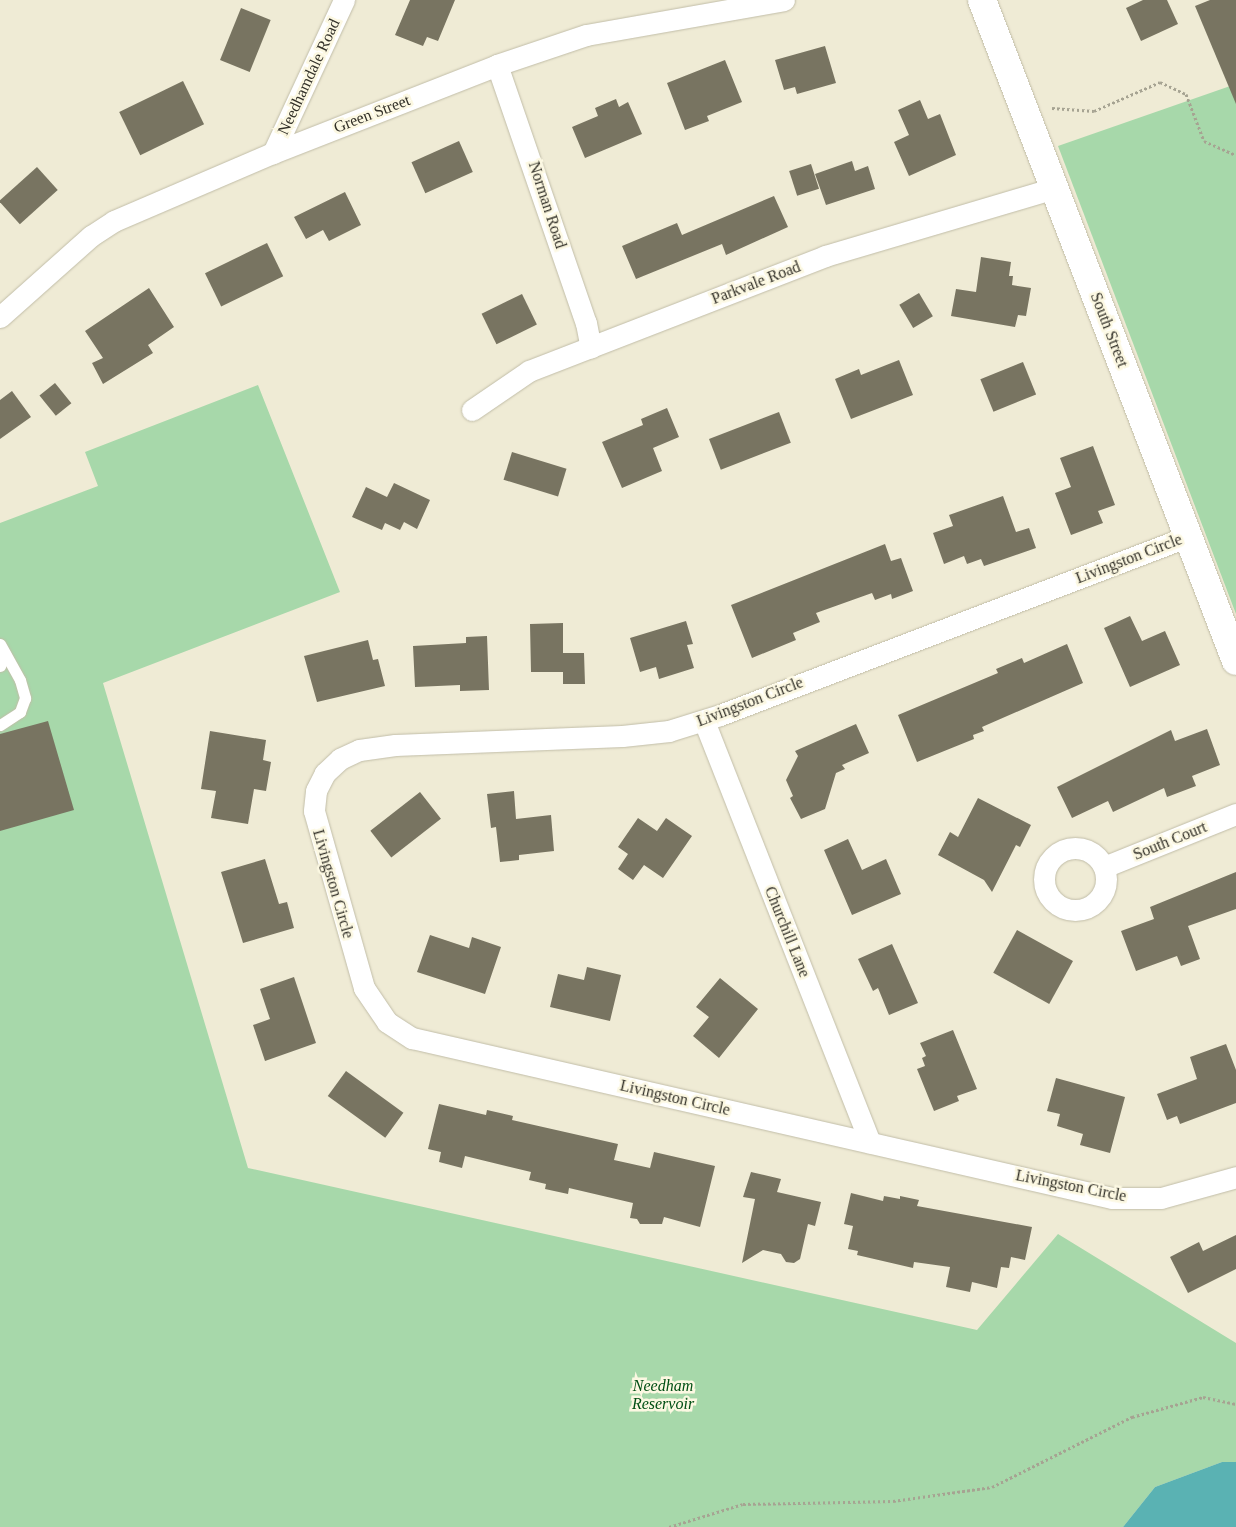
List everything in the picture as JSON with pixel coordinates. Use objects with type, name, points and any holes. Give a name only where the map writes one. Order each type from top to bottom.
[{"type":"street","name":"Needhamdale Road","points":[[273,153],[344,0]]},
{"type":"street","name":"Green Street","points":[[0,317],[91,236],[114,222],[273,153],[497,65],[586,35],[627,26],[784,0]]},
{"type":"street","name":"South Street","points":[[982,0],[1236,661]]},
{"type":"street","name":"Norman Road","points":[[497,65],[586,322],[591,348]]},
{"type":"street","name":"Parkvale Road","points":[[472,410],[529,371],[825,256],[1054,188]]},
{"type":"street","name":"Livingston Circle","points":[[1189,536],[704,721],[638,735],[378,746],[358,750],[340,759],[320,782],[314,811],[360,979],[374,1007],[387,1022],[423,1041],[1128,1199],[1177,1195],[1236,1177]]},
{"type":"street","name":"Churchill Lane","points":[[704,721],[870,1142]]},
{"type":"street","name":"South Court","points":[[1104,867],[1236,814]]},
{"type":"lane","points":[[0,666],[2,649]]},
{"type":"lane","points":[[0,725],[20,712],[24,698],[20,680],[2,649]]},
{"type":"path","points":[[1018,92],[1054,109],[1094,110],[1160,82],[1186,94],[1204,141],[1236,155]]},
{"type":"path","points":[[669,1527],[743,1504],[893,1500],[992,1487],[1132,1417],[1203,1397],[1236,1404]]},
{"type":"green space","points":[[1236,84],[1236,614],[1058,146]]},
{"type":"green space","name":"Needham Reservoir","points":[[258,385],[340,592],[103,683],[248,1168],[977,1330],[1058,1234],[1236,1343],[1236,1462],[1222,1462],[1155,1487],[1123,1527],[0,1527],[0,523],[98,486],[85,452]]},
{"type":"water","points":[[1222,1462],[1236,1462],[1236,1527],[1123,1527],[1155,1487]]},
{"type":"building","points":[[410,0],[455,0],[438,41],[427,37],[423,46],[395,35]]},
{"type":"building","points":[[1143,0],[1167,0],[1178,24],[1141,41],[1126,8]]},
{"type":"building","points":[[1210,0],[1236,0],[1236,104],[1195,6]]},
{"type":"building","points":[[241,8],[271,20],[250,72],[220,60]]},
{"type":"building","points":[[825,46],[836,83],[797,94],[795,87],[784,90],[775,60]]},
{"type":"building","points":[[725,60],[742,102],[707,116],[709,121],[685,130],[667,83]]},
{"type":"building","points":[[183,81],[204,124],[140,155],[119,112]]},
{"type":"building","points":[[616,99],[619,107],[628,102],[642,134],[585,158],[572,127],[598,116],[595,108]]},
{"type":"building","points":[[920,100],[928,119],[940,114],[956,155],[909,176],[894,142],[909,135],[898,110]]},
{"type":"building","points":[[459,141],[473,172],[425,193],[411,162]]},
{"type":"building","points":[[852,161],[855,171],[868,166],[875,189],[826,205],[815,174]]},
{"type":"building","points":[[811,164],[819,189],[797,196],[789,171]]},
{"type":"building","points":[[37,167],[58,190],[20,224],[0,200]]},
{"type":"building","points":[[345,192],[361,225],[329,241],[323,230],[306,239],[294,217]]},
{"type":"building","points":[[774,196],[788,227],[726,255],[722,244],[636,279],[622,246],[677,223],[682,235]]},
{"type":"building","points":[[267,243],[283,276],[221,307],[205,273]]},
{"type":"building","points":[[981,257],[1011,262],[1009,276],[1013,276],[1012,285],[1031,288],[1026,316],[1018,315],[1015,327],[951,316],[956,289],[976,292]]},
{"type":"building","points":[[149,288],[174,327],[148,345],[153,353],[103,384],[92,363],[103,358],[85,331]]},
{"type":"building","points":[[919,293],[933,316],[913,328],[899,305]]},
{"type":"building","points":[[522,294],[537,325],[496,344],[482,314]]},
{"type":"building","points":[[899,360],[913,395],[851,419],[835,379],[859,369],[861,375]]},
{"type":"building","points":[[1023,362],[1036,394],[993,412],[980,379]]},
{"type":"building","points":[[55,383],[71,403],[56,416],[39,396]]},
{"type":"building","points":[[12,391],[31,417],[0,439],[0,400]]},
{"type":"building","points":[[667,408],[679,437],[653,448],[662,471],[622,488],[602,442],[643,425],[641,419]]},
{"type":"building","points":[[779,412],[791,443],[721,470],[709,439]]},
{"type":"building","points":[[1093,446],[1115,505],[1098,511],[1103,523],[1071,535],[1055,493],[1071,487],[1060,458]]},
{"type":"building","points":[[512,452],[567,469],[558,496],[504,480]]},
{"type":"building","points":[[394,483],[430,500],[417,529],[404,522],[400,530],[385,523],[382,530],[352,517],[366,487],[387,497]]},
{"type":"building","points":[[1003,496],[1016,532],[1029,528],[1036,548],[984,566],[981,559],[967,564],[964,556],[944,564],[933,533],[953,526],[949,515]]},
{"type":"building","points":[[885,544],[891,561],[901,558],[913,591],[892,599],[891,594],[875,600],[872,593],[816,613],[820,622],[793,633],[796,640],[752,658],[731,605]]},
{"type":"building","points":[[1130,616],[1142,641],[1165,631],[1180,665],[1130,687],[1104,628]]},
{"type":"building","points":[[686,621],[693,644],[687,645],[694,668],[659,679],[656,667],[640,672],[630,638]]},
{"type":"building","points":[[563,623],[563,653],[584,653],[585,684],[563,684],[563,672],[531,672],[530,624]]},
{"type":"building","points":[[487,636],[489,690],[460,691],[460,685],[415,687],[413,646],[466,643],[466,637]]},
{"type":"building","points":[[368,640],[373,660],[378,659],[385,686],[317,702],[304,656]]},
{"type":"building","points":[[1067,644],[1083,683],[982,727],[984,731],[973,735],[974,739],[917,762],[898,715],[998,673],[996,669],[1022,658],[1024,663]]},
{"type":"building","points":[[48,721],[74,810],[0,831],[0,734]]},
{"type":"building","points":[[856,724],[869,753],[842,765],[845,769],[836,773],[825,809],[801,819],[790,798],[793,796],[786,780],[798,756],[795,751]]},
{"type":"building","points":[[1207,729],[1220,765],[1192,776],[1196,786],[1167,797],[1164,788],[1113,812],[1108,801],[1072,818],[1057,787],[1171,730],[1175,741]]},
{"type":"building","points":[[210,731],[266,740],[263,760],[271,762],[266,791],[254,789],[248,824],[211,818],[216,791],[201,789]]},
{"type":"building","points":[[514,791],[516,819],[551,815],[554,851],[519,855],[519,860],[500,862],[496,827],[491,828],[487,794]]},
{"type":"building","points":[[420,792],[441,819],[391,858],[370,831]]},
{"type":"building","points":[[978,798],[1031,825],[1020,847],[1016,845],[992,892],[984,880],[938,855],[950,832],[958,837]]},
{"type":"building","points":[[638,818],[657,831],[666,818],[692,836],[663,878],[644,865],[633,880],[618,869],[628,854],[618,847]]},
{"type":"building","points":[[848,839],[862,870],[886,859],[901,894],[852,915],[824,850]]},
{"type":"building","points":[[265,859],[279,904],[287,902],[294,928],[243,943],[221,872]]},
{"type":"building","points":[[1236,872],[1236,909],[1188,926],[1200,959],[1181,966],[1177,956],[1136,971],[1121,931],[1154,919],[1150,907]]},
{"type":"building","points":[[1017,930],[1073,961],[1049,1004],[993,973]]},
{"type":"building","points":[[430,935],[469,948],[472,937],[501,947],[485,994],[417,972]]},
{"type":"building","points":[[892,944],[918,1003],[889,1015],[878,988],[873,991],[858,959]]},
{"type":"building","points":[[587,967],[621,975],[610,1021],[550,1007],[558,974],[584,980]]},
{"type":"building","points":[[294,977],[316,1043],[265,1061],[253,1025],[270,1019],[260,989]]},
{"type":"building","points":[[720,978],[758,1009],[719,1058],[693,1036],[709,1017],[696,1007]]},
{"type":"building","points":[[953,1030],[977,1089],[957,1096],[959,1101],[934,1111],[917,1069],[925,1066],[922,1058],[926,1056],[920,1043]]},
{"type":"building","points":[[1226,1044],[1236,1070],[1236,1103],[1180,1124],[1177,1116],[1167,1120],[1157,1094],[1197,1079],[1190,1057]]},
{"type":"building","points":[[346,1071],[403,1113],[385,1138],[328,1096]]},
{"type":"building","points":[[1056,1078],[1125,1097],[1110,1153],[1080,1145],[1083,1134],[1057,1126],[1060,1114],[1047,1111]]},
{"type":"building","points":[[439,1104],[486,1115],[487,1110],[513,1116],[512,1120],[618,1144],[614,1160],[650,1168],[654,1152],[715,1166],[700,1227],[664,1217],[662,1224],[640,1224],[637,1219],[630,1218],[633,1203],[569,1188],[568,1194],[545,1189],[546,1184],[529,1180],[531,1172],[465,1156],[462,1168],[439,1162],[441,1152],[428,1149]]},
{"type":"building","points":[[751,1172],[781,1179],[777,1192],[821,1202],[815,1226],[808,1224],[800,1259],[794,1263],[786,1262],[781,1254],[763,1250],[742,1263],[755,1199],[743,1197]]},
{"type":"building","points":[[851,1193],[883,1201],[884,1196],[900,1199],[900,1196],[919,1200],[917,1206],[1032,1227],[1025,1260],[1011,1257],[1009,1268],[1001,1267],[997,1288],[972,1282],[970,1292],[946,1287],[950,1267],[914,1262],[913,1268],[857,1255],[858,1251],[848,1249],[853,1226],[844,1224]]},
{"type":"building","points":[[1236,1235],[1236,1269],[1188,1293],[1170,1257],[1199,1242],[1203,1251]]}]
